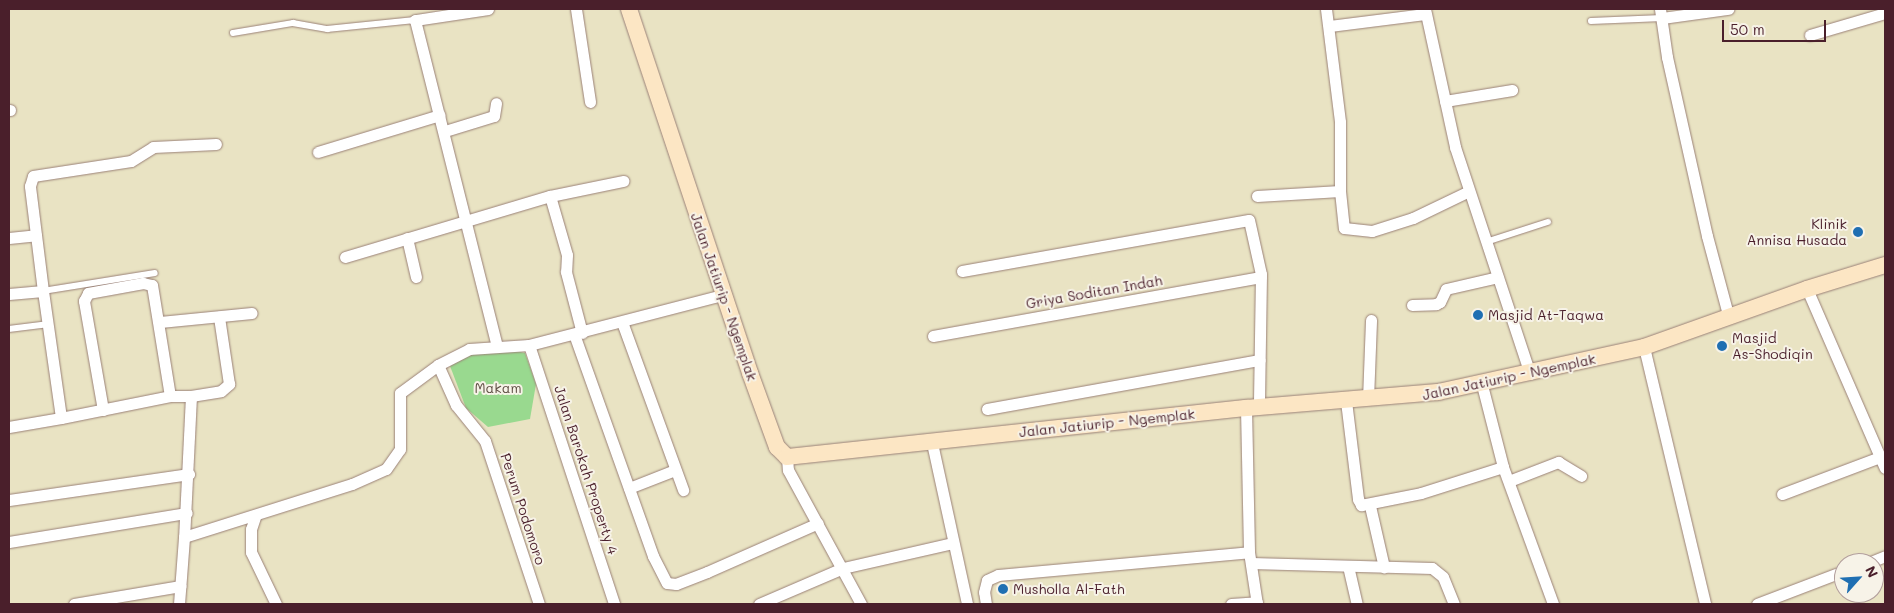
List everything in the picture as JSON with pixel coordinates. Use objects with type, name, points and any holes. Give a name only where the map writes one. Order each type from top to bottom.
[{"type":"street","points":[[488,9],[415,20],[445,131],[497,347]]},
{"type":"street","points":[[576,9],[590,102]]},
{"type":"street","name":"Jalan Jatiurip - Ngemplak","points":[[629,9],[722,295],[777,447],[787,457],[1253,408],[1416,396],[1482,385],[1644,347],[1807,289],[1885,265]]},
{"type":"street","points":[[1326,9],[1340,122],[1340,192],[1344,228],[1372,231],[1413,218],[1469,191]]},
{"type":"street","points":[[1728,9],[1661,14],[1667,57],[1707,236],[1729,318]]},
{"type":"street","points":[[1329,26],[1425,12],[1444,101],[1469,191],[1530,374]]},
{"type":"street","points":[[1810,35],[1885,13]]},
{"type":"street","points":[[1444,101],[1512,90]]},
{"type":"street","points":[[445,131],[494,116],[496,104]]},
{"type":"street","points":[[318,152],[440,115]]},
{"type":"street","points":[[61,418],[47,324],[30,180],[37,173],[131,161],[153,147],[216,144]]},
{"type":"street","points":[[345,257],[550,196],[623,182]]},
{"type":"street","points":[[1257,196],[1340,192]]},
{"type":"street","points":[[550,196],[567,256],[566,272],[578,334],[657,567],[667,583],[676,584],[818,523]]},
{"type":"street","points":[[962,271],[1250,220],[1261,277],[1260,360],[1253,408],[1250,557],[1257,603],[1231,604]]},
{"type":"street","points":[[9,238],[36,235]]},
{"type":"street","points":[[407,238],[416,277]]},
{"type":"street","name":"Griya Soditan Indah","points":[[933,336],[1261,277]]},
{"type":"street","points":[[1412,305],[1436,304],[1440,302],[1446,289],[1498,277]]},
{"type":"street","points":[[102,410],[85,295],[149,284],[155,289],[170,396]]},
{"type":"street","points":[[1782,494],[1883,462],[1807,289]]},
{"type":"street","points":[[9,294],[43,291]]},
{"type":"street","points":[[184,537],[248,519],[352,484],[386,469],[400,449],[400,393],[438,365],[470,349],[529,345],[578,334],[722,295]]},
{"type":"street","points":[[160,322],[252,313]]},
{"type":"street","points":[[9,427],[170,396],[191,396],[221,390],[229,384],[220,317]]},
{"type":"street","points":[[1368,400],[1372,320]]},
{"type":"street","points":[[622,322],[683,490]]},
{"type":"street","name":"Jalan Barokah Property 4","points":[[529,345],[614,604]]},
{"type":"street","points":[[1644,347],[1705,604]]},
{"type":"street","points":[[987,409],[1260,360]]},
{"type":"street","name":"Perum Podomoro","points":[[438,365],[456,405],[485,441],[539,604]]},
{"type":"street","points":[[1482,385],[1503,467],[1553,604]]},
{"type":"street","points":[[179,604],[187,513],[191,396]]},
{"type":"street","points":[[1346,401],[1358,499],[1361,505],[1370,506],[1463,482],[1503,467]]},
{"type":"street","points":[[942,441],[953,543],[967,604]]},
{"type":"street","points":[[787,457],[788,470],[862,604]]},
{"type":"street","points":[[1509,481],[1558,462],[1581,476]]},
{"type":"street","points":[[629,488],[675,470]]},
{"type":"street","points":[[9,500],[189,474]]},
{"type":"street","points":[[1370,506],[1384,567]]},
{"type":"street","points":[[9,542],[187,513]]},
{"type":"street","points":[[248,519],[251,552],[276,604]]},
{"type":"street","points":[[759,604],[842,568],[953,543]]},
{"type":"street","points":[[986,604],[984,592],[987,580],[998,575],[1250,557],[1348,566],[1432,568],[1440,572],[1454,604]]},
{"type":"street","points":[[1348,566],[1357,604]]},
{"type":"street","points":[[1757,604],[1834,576]]},
{"type":"street","points":[[74,604],[180,586]]},
{"type":"lane","points":[[1591,21],[1661,14]]},
{"type":"lane","points":[[233,33],[293,23],[328,29],[415,20]]},
{"type":"lane","points":[[1486,242],[1548,222]]},
{"type":"lane","points":[[43,291],[155,273]]},
{"type":"lane","points":[[9,329],[47,324]]},
{"type":"green space","name":"Makam","points":[[511,350],[525,353],[536,384],[530,419],[488,427],[466,408],[450,366],[475,353]]},
{"type":"place","name":"Klinik Annisa Husada","points":[[1858,232]]},
{"type":"place","name":"Masjid At-Taqwa","points":[[1478,315]]},
{"type":"place","name":"Masjid As-Shodiqin","points":[[1722,346]]},
{"type":"place","name":"Musholla Al-Fath","points":[[1003,589]]}]
